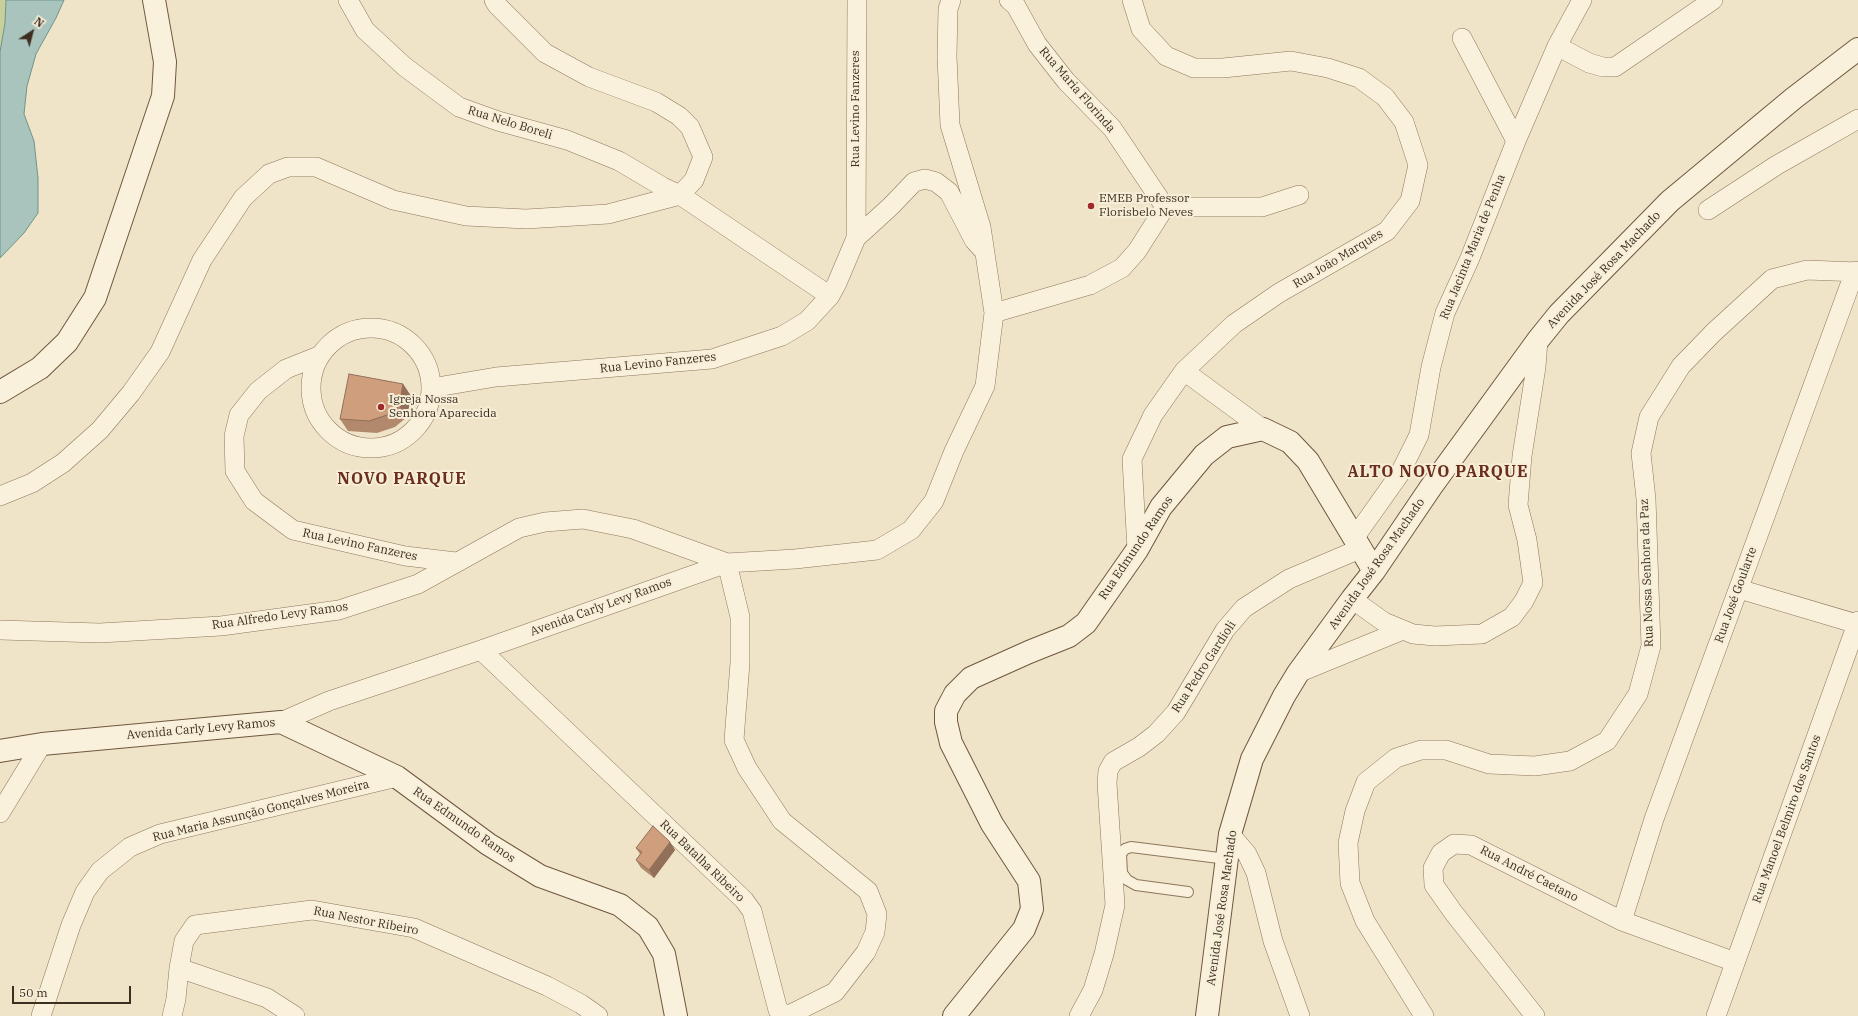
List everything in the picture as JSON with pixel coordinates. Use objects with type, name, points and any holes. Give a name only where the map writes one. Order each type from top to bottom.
[{"type":"street","points":[[0,392],[40,368],[67,342],[95,298],[163,96],[165,62],[154,0]]},
{"type":"street","name":"Rua Nelo Boreli","points":[[348,0],[365,30],[404,67],[459,107],[498,122],[567,140],[618,161],[680,195],[830,296]]},
{"type":"street","points":[[0,496],[39,479],[63,463],[100,430],[130,393],[160,352],[202,260],[243,198],[269,174],[288,167],[316,167],[393,200],[466,216],[481,217],[526,219],[608,214],[680,195],[694,180],[702,157],[690,128],[679,116],[656,102],[589,76],[545,53],[497,5],[494,0]]},
{"type":"street","name":"Rua Levino Fanzeres","points":[[431,388],[496,377],[712,359],[782,336],[807,321],[830,296],[856,238],[857,0]]},
{"type":"street","points":[[951,0],[948,8],[947,56],[950,125],[981,227],[985,251]]},
{"type":"street","name":"Rua Maria Florinda","points":[[1009,0],[1016,6],[1036,44],[1066,80],[1112,128],[1165,207]]},
{"type":"street","name":"Rua João Marques","points":[[1132,0],[1141,29],[1166,56],[1194,68],[1223,68],[1291,61],[1328,68],[1359,78],[1385,97],[1404,122],[1418,165],[1410,201],[1387,231],[1279,293],[1234,324],[1184,370],[1153,414],[1132,459],[1137,550]]},
{"type":"street","name":"Rua Jacinta Maria de Penha","points":[[1358,543],[1399,475],[1419,434],[1431,367],[1445,313],[1470,258],[1516,141],[1557,46],[1582,0]]},
{"type":"street","points":[[1557,46],[1589,63],[1603,67],[1615,67],[1713,0]]},
{"type":"street","points":[[1462,38],[1516,141]]},
{"type":"street","name":"Avenida José Rosa Machado","points":[[1207,1016],[1230,834],[1252,759],[1284,696],[1298,673],[1374,571],[1431,487],[1538,340],[1559,314],[1670,201],[1794,98],[1858,50]]},
{"type":"street","points":[[1708,210],[1777,165],[1858,120]]},
{"type":"street","points":[[856,238],[891,206],[914,182],[925,178],[936,182],[949,192],[974,240],[985,251]]},
{"type":"street","points":[[994,313],[1090,285],[1122,268],[1137,251],[1165,207],[1262,207],[1299,195]]},
{"type":"street","name":"Avenida Carly Levy Ramos","points":[[0,751],[42,744],[281,722],[329,701],[481,650],[727,562],[795,559],[877,550],[910,530],[934,501],[954,451],[985,386],[994,313],[985,251]]},
{"type":"street","name":"Rua Nossa Senhora da Paz","points":[[1424,1016],[1365,921],[1350,883],[1348,843],[1355,810],[1366,782],[1396,758],[1421,750],[1446,750],[1490,764],[1535,766],[1570,761],[1607,741],[1638,694],[1651,646],[1646,499],[1641,453],[1650,417],[1681,366],[1714,332],[1772,279],[1807,270],[1856,271]]},
{"type":"street","name":"Rua José Goularte","points":[[1622,921],[1654,819],[1856,271]]},
{"type":"street","points":[[365,328],[385,330],[403,337],[418,351],[428,368],[431,388],[428,408],[418,425],[404,438],[386,446],[366,448],[347,443],[330,432],[318,417],[311,398],[311,378],[321,355],[330,344],[346,333],[365,328]]},
{"type":"street","points":[[1352,599],[1384,622],[1413,634],[1435,636],[1482,634],[1512,617],[1524,601],[1533,583],[1527,540],[1518,505],[1522,456],[1536,367],[1538,340]]},
{"type":"street","name":"Rua Levino Fanzeres","points":[[321,355],[286,369],[258,391],[239,415],[234,436],[235,471],[254,501],[293,530],[405,556],[456,562]]},
{"type":"street","points":[[1184,370],[1263,429],[1290,442],[1308,461],[1374,571]]},
{"type":"street","name":"Rua Edmundo Ramos","points":[[954,1016],[1024,929],[1032,908],[1029,881],[992,824],[951,743],[946,722],[946,711],[955,694],[971,678],[1068,636],[1086,623],[1137,550],[1161,507],[1204,455],[1226,437],[1263,429]]},
{"type":"street","name":"Rua Alfredo Levy Ramos","points":[[0,630],[100,633],[221,626],[339,610],[418,584],[519,528],[545,522],[583,519],[633,529],[727,562]]},
{"type":"street","name":"Rua Pedro Gardioli","points":[[1079,1016],[1093,990],[1104,954],[1115,905],[1107,783],[1108,771],[1113,762],[1145,743],[1156,734],[1176,712],[1225,630],[1244,608],[1289,579],[1358,543]]},
{"type":"street","name":"Rua Batalha Ribeiro","points":[[481,650],[744,900],[752,911],[778,1010],[784,1014],[791,1014],[835,992],[866,952],[875,932],[877,914],[868,891],[782,821],[747,768],[734,740],[740,663],[740,617],[727,562]]},
{"type":"street","points":[[1739,588],[1858,622]]},
{"type":"street","name":"Rua Manoel Belmiro dos Santos","points":[[1716,1016],[1858,622]]},
{"type":"street","points":[[1298,673],[1404,630]]},
{"type":"street","name":"Rua Edmundo Ramos","points":[[281,722],[397,778],[488,844],[540,876],[620,905],[648,927],[664,954],[676,1016]]},
{"type":"street","points":[[0,813],[42,744]]},
{"type":"street","name":"Rua Maria Assunção Gonçalves Moreira","points":[[41,1016],[71,926],[85,892],[100,871],[130,847],[160,834],[397,778]]},
{"type":"street","points":[[1230,834],[1247,854],[1256,873],[1273,941],[1300,1016]]},
{"type":"street","name":"Rua André Caetano","points":[[1535,1016],[1453,912],[1434,885],[1433,868],[1441,853],[1454,844],[1471,845],[1622,921],[1735,962]]},
{"type":"street","name":"Rua Nestor Ribeiro","points":[[174,1008],[184,941],[189,931],[195,925],[312,910],[414,928],[547,986],[581,1004],[598,1016]]},
{"type":"street","points":[[179,968],[268,998],[295,1016]]},
{"type":"lane","points":[[1188,892],[1136,885],[1127,880],[1122,872],[1122,854],[1125,849],[1132,847],[1227,859]]},
{"type":"green space","points":[[0,0],[6,0],[5,23],[0,52]]},
{"type":"water","points":[[6,0],[64,0],[36,54],[27,86],[24,114],[34,141],[38,178],[38,213],[24,233],[0,258],[0,52],[5,23]]},
{"type":"building","points":[[349,374],[403,384],[399,406],[387,415],[369,421],[340,419]]},
{"type":"building","points":[[653,826],[670,842],[649,870],[636,860],[642,852],[636,848]]},
{"type":"place","name":"EMEB Professor Florisbelo Neves","points":[[1091,206]]},
{"type":"place","name":"Igreja Nossa Senhora Aparecida","points":[[381,407]]},
{"type":"district","name":"ALTO NOVO PARQUE","points":[[1438,472]]},
{"type":"district","name":"NOVO PARQUE","points":[[402,479]]}]
